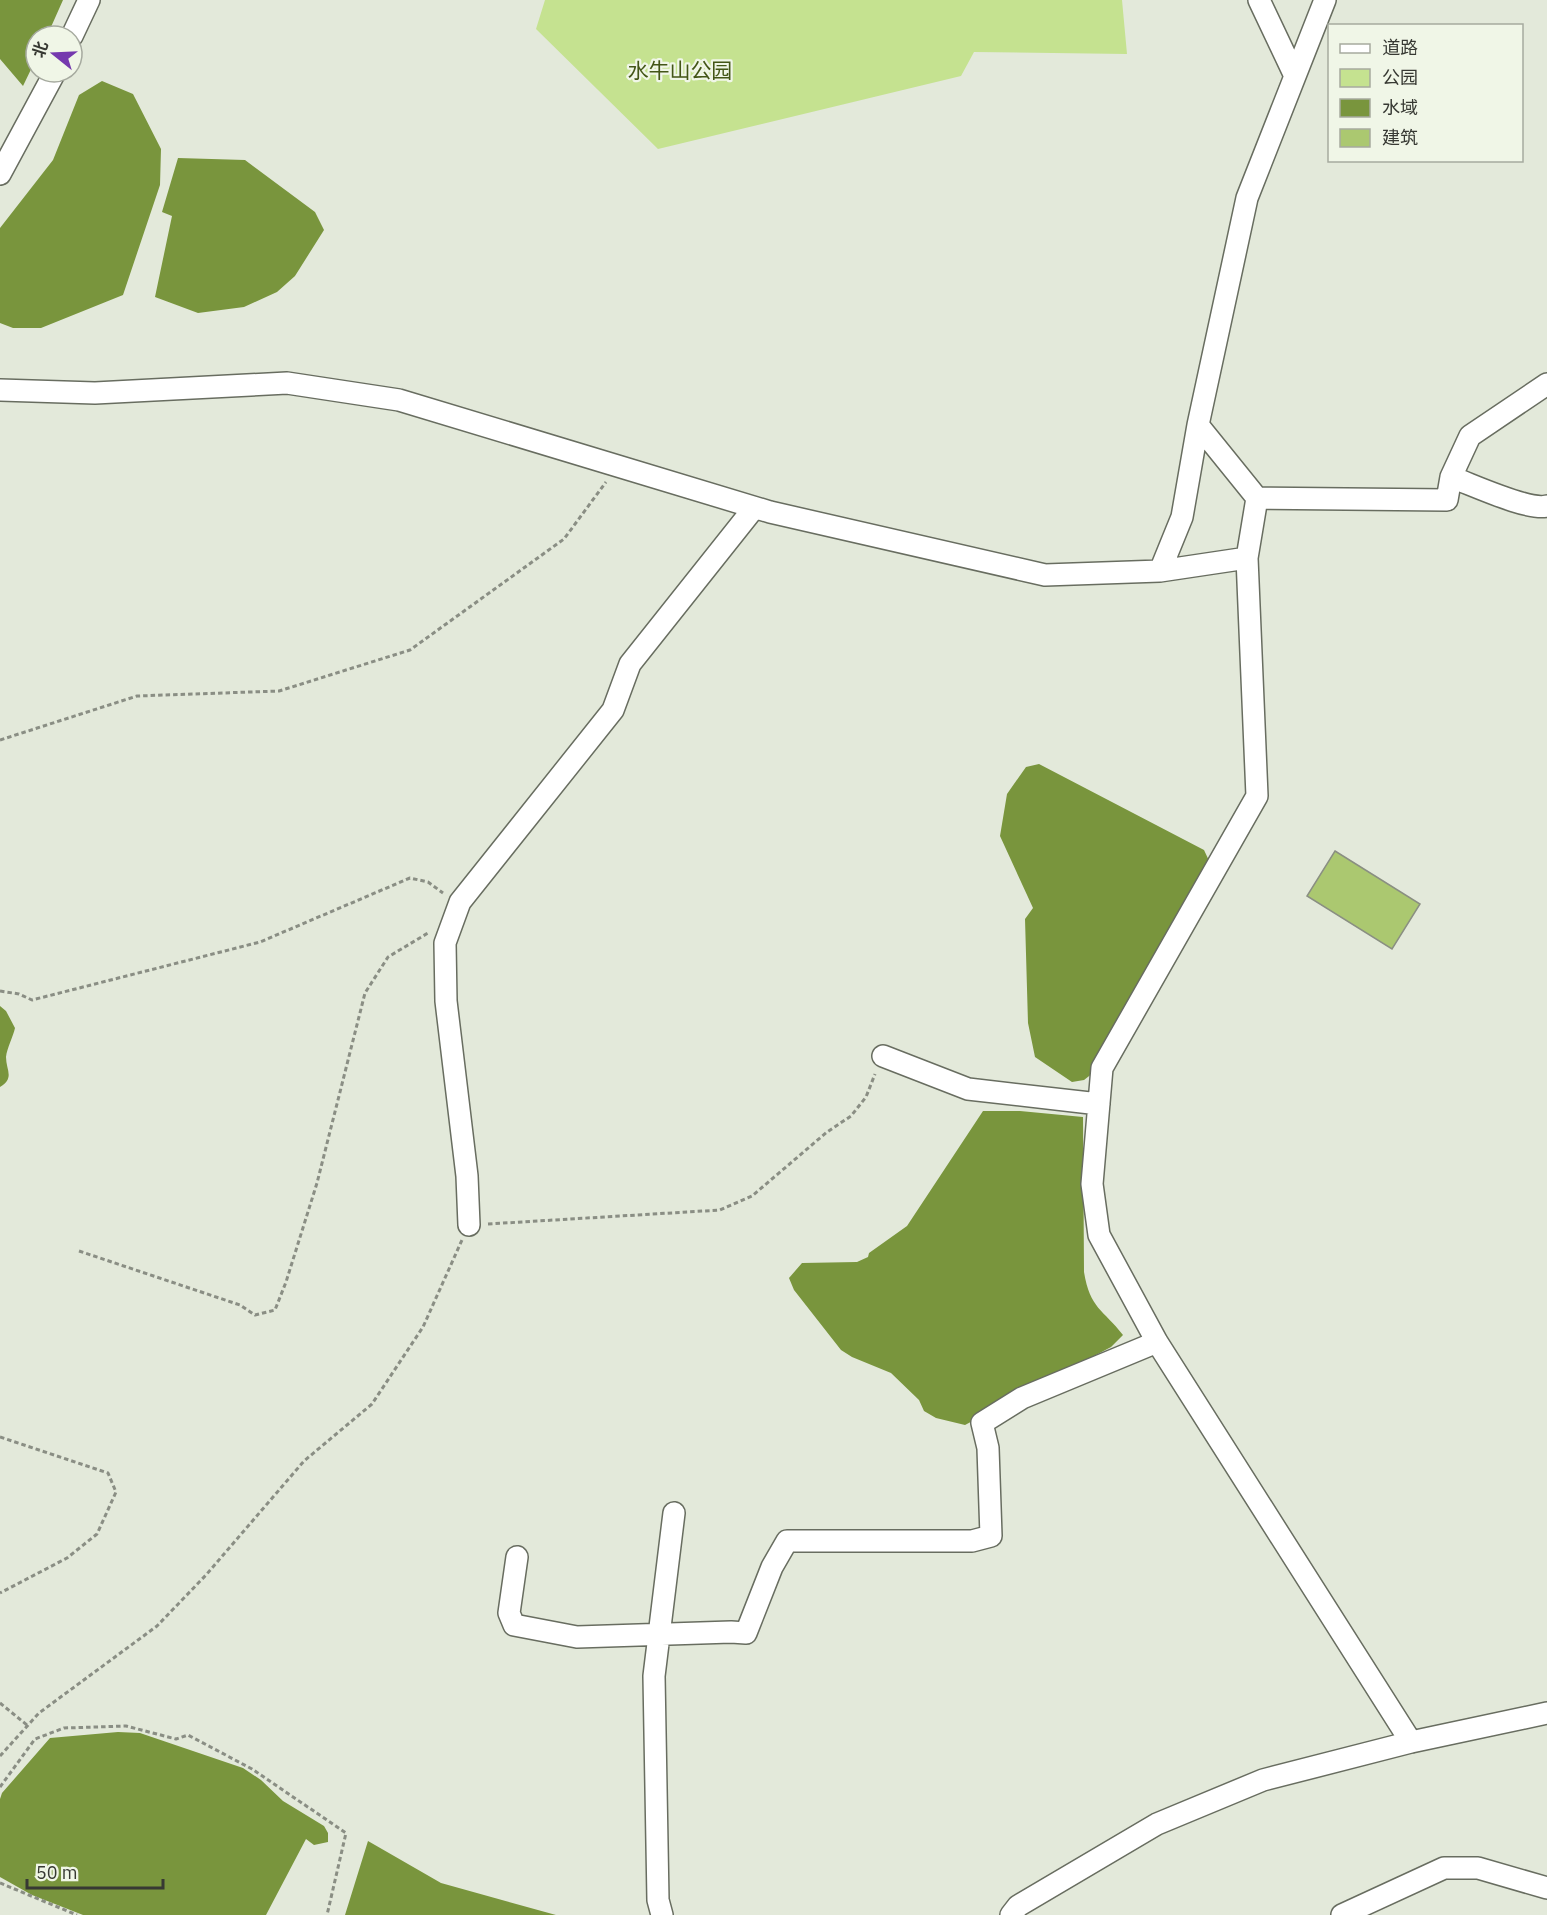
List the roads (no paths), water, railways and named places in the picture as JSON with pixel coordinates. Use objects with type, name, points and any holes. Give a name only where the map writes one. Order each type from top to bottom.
[{"type":"street","points":[[78,24],[89,0]]},
{"type":"street","points":[[1259,0],[1295,76]]},
{"type":"street","points":[[1160,572],[1182,517],[1198,425],[1247,198],[1325,0]]},
{"type":"street","points":[[0,174],[49,84]]},
{"type":"street","points":[[0,390],[95,393],[288,383],[399,400],[754,508],[1045,574],[1160,572],[1247,558]]},
{"type":"street","points":[[1257,498],[1447,500],[1450,477],[1470,436],[1547,384]]},
{"type":"street","points":[[1198,425],[1257,498],[1247,558],[1257,796],[1102,1068],[1092,1184],[1099,1235],[1157,1342],[1411,1742]]},
{"type":"street","points":[[1450,477],[1522,503],[1539,508],[1547,506]]},
{"type":"street","points":[[469,1225],[467,1176],[446,1001],[445,943],[458,909],[613,710],[630,664],[754,508]]},
{"type":"street","points":[[883,1056],[968,1089],[1099,1104]]},
{"type":"street","points":[[517,1557],[509,1613],[514,1625],[577,1637],[746,1633],[772,1567],[787,1541],[972,1541],[991,1536],[988,1448],[982,1423],[1022,1398],[1157,1342]]},
{"type":"street","points":[[662,1915],[658,1900],[654,1676],[674,1513]]},
{"type":"street","points":[[1011,1915],[1018,1906],[1157,1824],[1263,1780],[1411,1742],[1547,1713]]},
{"type":"street","points":[[1342,1915],[1444,1868],[1478,1868],[1547,1888]]},
{"type":"water","points":[[0,0],[63,0],[52,24],[24,24],[23,86],[0,59]]},
{"type":"water","points":[[102,81],[133,94],[161,149],[160,185],[123,295],[41,328],[13,328],[0,323],[0,228],[53,160],[79,95]]},
{"type":"water","points":[[178,158],[245,160],[315,212],[324,230],[295,276],[277,292],[244,307],[198,313],[155,297],[172,216],[162,212]]},
{"type":"water","points":[[1039,764],[1204,850],[1211,865],[1141,977],[1103,1048],[1093,1073],[1084,1080],[1072,1082],[1035,1057],[1028,1023],[1025,919],[1033,908],[1000,836],[1007,794],[1026,767]]},
{"type":"water","points":[[0,1006],[6,1011],[15,1028],[6,1057],[9,1074],[5,1084],[0,1087]]},
{"type":"water","points":[[983,1111],[1020,1111],[1083,1117],[1084,1272],[1090,1294],[1098,1308],[1123,1335],[1111,1347],[965,1425],[936,1418],[924,1411],[919,1400],[891,1373],[841,1350],[794,1290],[789,1278],[802,1263],[857,1262],[868,1257],[869,1253],[907,1226]]},
{"type":"water","points":[[118,1732],[140,1733],[243,1768],[261,1780],[283,1801],[324,1826],[328,1833],[328,1842],[314,1845],[306,1839],[266,1915],[83,1915],[32,1895],[0,1877],[0,1799],[2,1793],[50,1738]]},
{"type":"water","points":[[368,1841],[441,1883],[556,1915],[345,1915]]},
{"type":"park label","name":"水牛山公园","points":[[680,71]]}]
